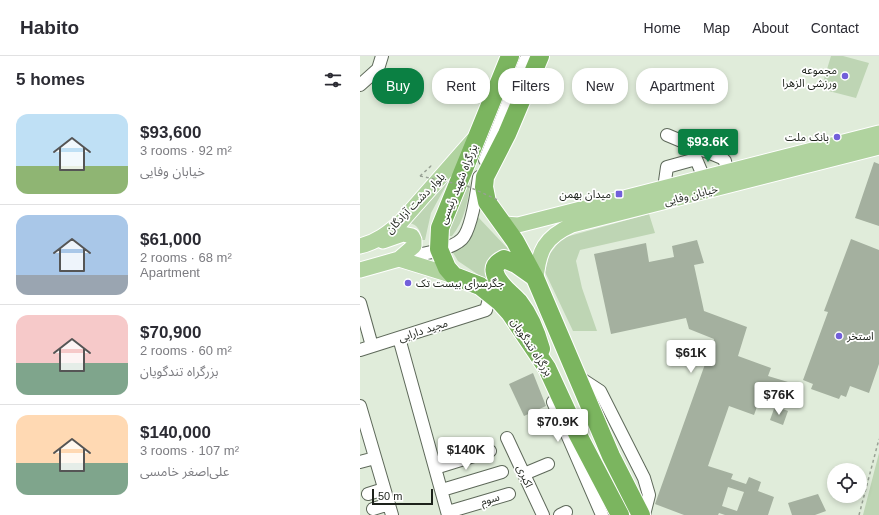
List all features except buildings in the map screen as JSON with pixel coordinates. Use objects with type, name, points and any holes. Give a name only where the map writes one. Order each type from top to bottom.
[{"type":"highway","name":"بزرگراه شهید رئیسی","points":[[454,276],[447,268],[439,249],[438,240],[440,228],[510,56]]},
{"type":"highway","name":"بزرگراه شهید رئیسی","points":[[536,280],[504,224],[487,202],[484,187],[485,177],[507,134],[539,56]]},
{"type":"highway","points":[[529,68],[539,56]]},
{"type":"highway","points":[[546,366],[534,326],[518,301],[498,279],[495,273],[497,263],[504,259],[516,264],[536,280],[610,456],[641,515]]},
{"type":"highway","points":[[454,276],[489,292]]},
{"type":"highway","name":"بزرگراه تندگویان","points":[[489,292],[510,313],[546,366],[577,433],[620,515]]},
{"type":"main road","name":"بلوار دشت آزادگان","points":[[366,244],[387,234],[400,222],[425,192],[454,164],[480,132]]},
{"type":"main road","name":"خیابان وفایی","points":[[504,224],[518,225],[879,134]]},
{"type":"main road","name":"خیابان وفایی","points":[[536,280],[537,265],[543,247],[550,238],[572,225],[879,146]]},
{"type":"main road","points":[[360,270],[399,259],[414,246],[414,240],[409,234],[403,234],[393,238],[366,244]]},
{"type":"main road","points":[[399,259],[454,276]]},
{"type":"street","points":[[360,85],[378,69],[382,56]]},
{"type":"street","points":[[522,68],[527,56]]},
{"type":"street","points":[[399,259],[439,249],[454,244],[463,238],[472,213],[480,172],[508,104]]},
{"type":"street","points":[[667,135],[722,158],[725,161],[727,172]]},
{"type":"street","points":[[664,188],[667,166],[696,159],[704,178]]},
{"type":"street","name":"مجید دارابی","points":[[360,350],[486,310],[489,292]]},
{"type":"street","points":[[360,303],[372,346]]},
{"type":"street","points":[[399,338],[448,514]]},
{"type":"street","points":[[546,366],[547,387],[602,515]]},
{"type":"street","points":[[576,375],[600,392],[644,478],[649,495],[644,515]]},
{"type":"street","points":[[360,406],[391,510],[373,509]]},
{"type":"street","name":"اکبری","points":[[507,438],[543,515]]},
{"type":"street","points":[[435,468],[490,451]]},
{"type":"street","points":[[360,462],[375,458]]},
{"type":"street","points":[[524,474],[548,464]]},
{"type":"street","points":[[442,490],[502,472]]},
{"type":"street","points":[[368,494],[384,489]]},
{"type":"street","name":"سوم","points":[[448,514],[509,494]]},
{"type":"path","points":[[431,166],[420,176],[467,186],[498,200]]},
{"type":"path","points":[[859,515],[879,439]]},
{"type":"green space","name":"مجموعه ورزشی الزهرا","points":[[831,56],[843,56],[869,63],[856,98],[821,89]]},
{"type":"green space","points":[[450,178],[431,213],[425,240],[422,240],[421,234],[415,225],[409,223],[439,188]]},
{"type":"green space","points":[[470,181],[467,203],[460,224],[452,236],[446,236]]},
{"type":"green space","points":[[649,214],[655,233],[580,250],[576,261],[582,288],[597,331],[573,331],[545,272],[549,255],[562,238]]},
{"type":"green space","points":[[478,217],[512,253],[502,252],[492,255],[488,264],[492,284],[458,261],[452,251],[462,245],[470,237],[475,228]]},
{"type":"green space","points":[[879,453],[879,515],[863,515]]},
{"type":"place","name":"مجموعه ورزشی الزهرا","points":[[845,76]]},
{"type":"place","name":"بانک ملت","points":[[837,137]]},
{"type":"place","name":"میدان بهمن","points":[[619,194]]},
{"type":"place","name":"جگرسرای بیست تک","points":[[408,283]]},
{"type":"place","name":"استخر","points":[[839,336]]}]
